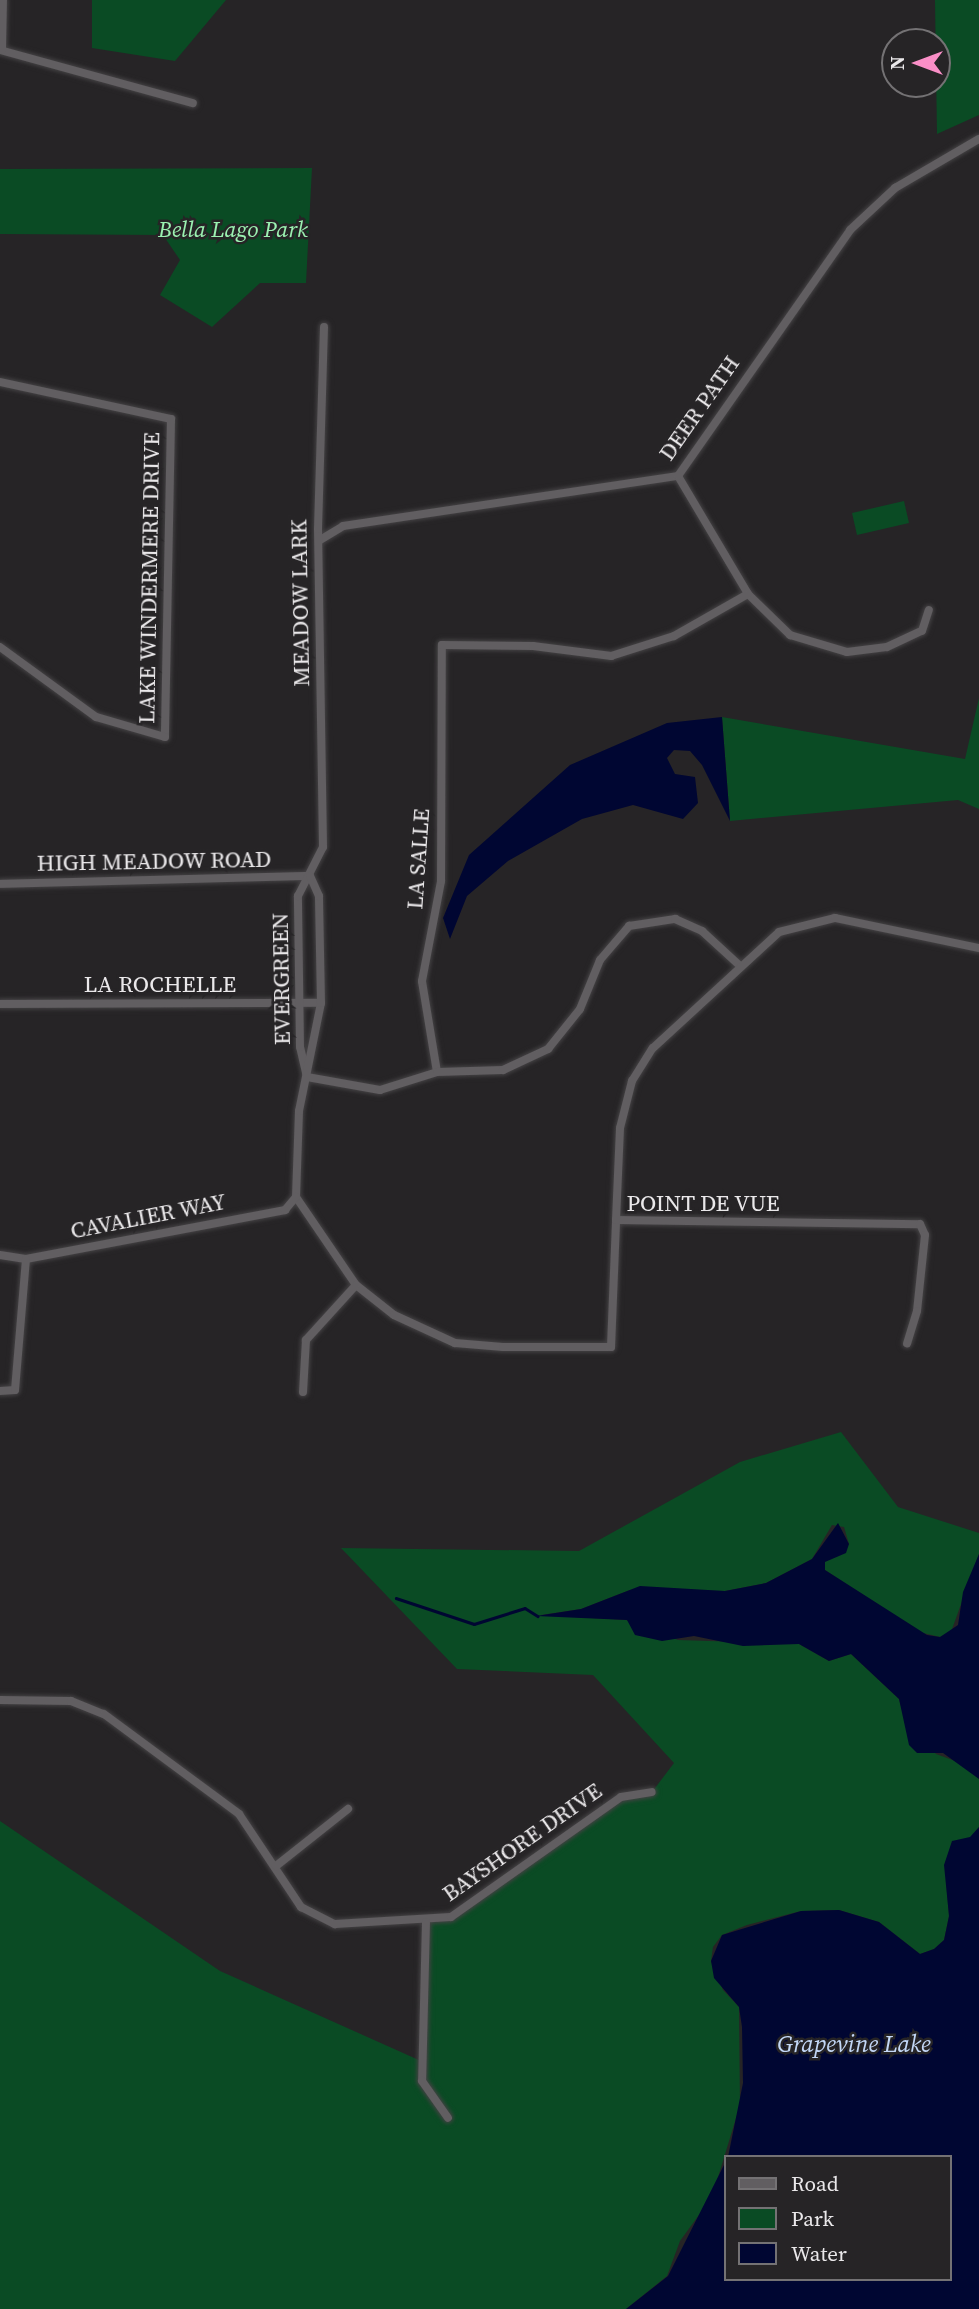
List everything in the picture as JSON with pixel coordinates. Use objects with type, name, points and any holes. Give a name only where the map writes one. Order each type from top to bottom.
[{"type":"street","points":[[4,0],[1,50],[193,103]]},
{"type":"street","name":"DEER PATH","points":[[320,540],[343,526],[678,476],[850,230],[895,188],[979,139]]},
{"type":"street","name":"MEADOW LARK","points":[[310,876],[323,847],[320,540],[324,327]]},
{"type":"street","name":"LAKE WINDERMERE DRIVE","points":[[0,382],[171,419],[165,737],[96,717],[0,647]]},
{"type":"street","points":[[678,476],[748,594],[790,635],[847,652],[887,647],[922,631],[929,610]]},
{"type":"street","name":"LA SALLE","points":[[437,1072],[422,981],[441,881],[442,645],[533,646],[611,656],[674,636],[748,594]]},
{"type":"street","name":"HIGH MEADOW ROAD","points":[[0,884],[310,876]]},
{"type":"street","name":"EVERGREEN","points":[[307,1077],[299,1003],[298,896],[310,876]]},
{"type":"street","name":"EVERGREEN","points":[[296,1197],[299,1111],[321,1003],[319,896],[310,876]]},
{"type":"street","points":[[617,1220],[620,1128],[632,1081],[653,1048],[738,964],[779,932],[835,918],[979,948]]},
{"type":"street","points":[[307,1077],[380,1090],[437,1072],[503,1070],[548,1049],[580,1009],[600,960],[629,926],[675,919],[702,931],[738,964]]},
{"type":"street","name":"LA ROCHELLE","points":[[0,1004],[321,1003]]},
{"type":"street","name":"POINT DE VUE","points":[[296,1197],[356,1284],[394,1315],[454,1343],[603,1350],[614,1340],[617,1220],[920,1224],[925,1235],[918,1311],[907,1344]]},
{"type":"street","name":"CAVALIER WAY","points":[[0,1255],[26,1259],[285,1210],[296,1197]]},
{"type":"street","points":[[0,1391],[15,1390],[26,1259]]},
{"type":"street","points":[[303,1392],[306,1340],[356,1284]]},
{"type":"street","name":"BAYSHORE DRIVE","points":[[0,1700],[71,1701],[104,1714],[239,1814],[276,1866],[301,1908],[325,1921],[426,1922],[451,1917],[621,1797],[652,1791]]},
{"type":"street","points":[[276,1866],[348,1809]]},
{"type":"street","points":[[426,1922],[422,2081],[448,2118]]},
{"type":"green space","points":[[92,0],[226,0],[175,61],[92,48]]},
{"type":"green space","points":[[935,0],[979,0],[979,115],[937,134],[936,98],[951,98],[951,28],[935,28]]},
{"type":"green space","name":"Bella Lago Park","points":[[312,168],[306,283],[260,283],[212,327],[160,295],[180,260],[163,235],[0,234],[0,169]]},
{"type":"green space","points":[[904,501],[909,523],[857,535],[852,513]]},
{"type":"green space","points":[[979,698],[979,809],[958,800],[730,821],[722,717],[965,759]]},
{"type":"green space","points":[[841,1432],[898,1507],[979,1533],[979,1554],[951,1632],[940,1637],[919,1632],[825,1570],[825,1561],[849,1544],[844,1527],[832,1525],[812,1559],[766,1583],[725,1591],[630,1590],[581,1609],[541,1615],[626,1620],[678,1640],[799,1644],[829,1661],[851,1654],[899,1699],[903,1714],[936,1754],[969,1766],[979,1779],[979,1827],[946,1880],[949,1916],[944,1940],[934,1949],[920,1954],[879,1922],[839,1910],[801,1911],[747,1925],[722,1935],[713,1947],[711,1961],[723,1990],[739,2007],[740,2105],[712,2197],[680,2241],[667,2276],[626,2309],[0,2309],[0,1821],[220,1971],[421,2061],[426,1922],[451,1917],[621,1797],[652,1792],[674,1763],[593,1675],[457,1669],[341,1548],[579,1551],[740,1462]]},
{"type":"water","points":[[722,717],[730,821],[702,765],[690,751],[674,750],[667,758],[675,774],[695,777],[698,803],[683,819],[633,805],[582,819],[508,861],[467,896],[450,939],[443,918],[469,855],[570,765],[667,723]]},
{"type":"water","points":[[838,1523],[849,1544],[846,1553],[825,1562],[825,1570],[927,1635],[940,1637],[958,1625],[963,1592],[979,1554],[979,1779],[943,1753],[917,1753],[909,1745],[899,1699],[851,1654],[829,1661],[799,1644],[743,1646],[694,1636],[662,1641],[635,1635],[627,1620],[536,1616],[581,1609],[640,1586],[725,1591],[766,1583],[812,1559]]},
{"type":"water","name":"Grapevine Lake","points":[[979,1827],[979,2309],[626,2309],[668,2276],[724,2165],[724,2281],[951,2281],[951,2155],[728,2155],[743,2083],[742,2027],[739,2007],[714,1978],[711,1961],[722,1935],[801,1911],[839,1910],[879,1922],[920,1954],[934,1949],[944,1940],[949,1916],[944,1865],[952,1841],[970,1837]]},
{"type":"waterway","points":[[396,1598],[474,1624],[525,1608],[538,1616]]}]
